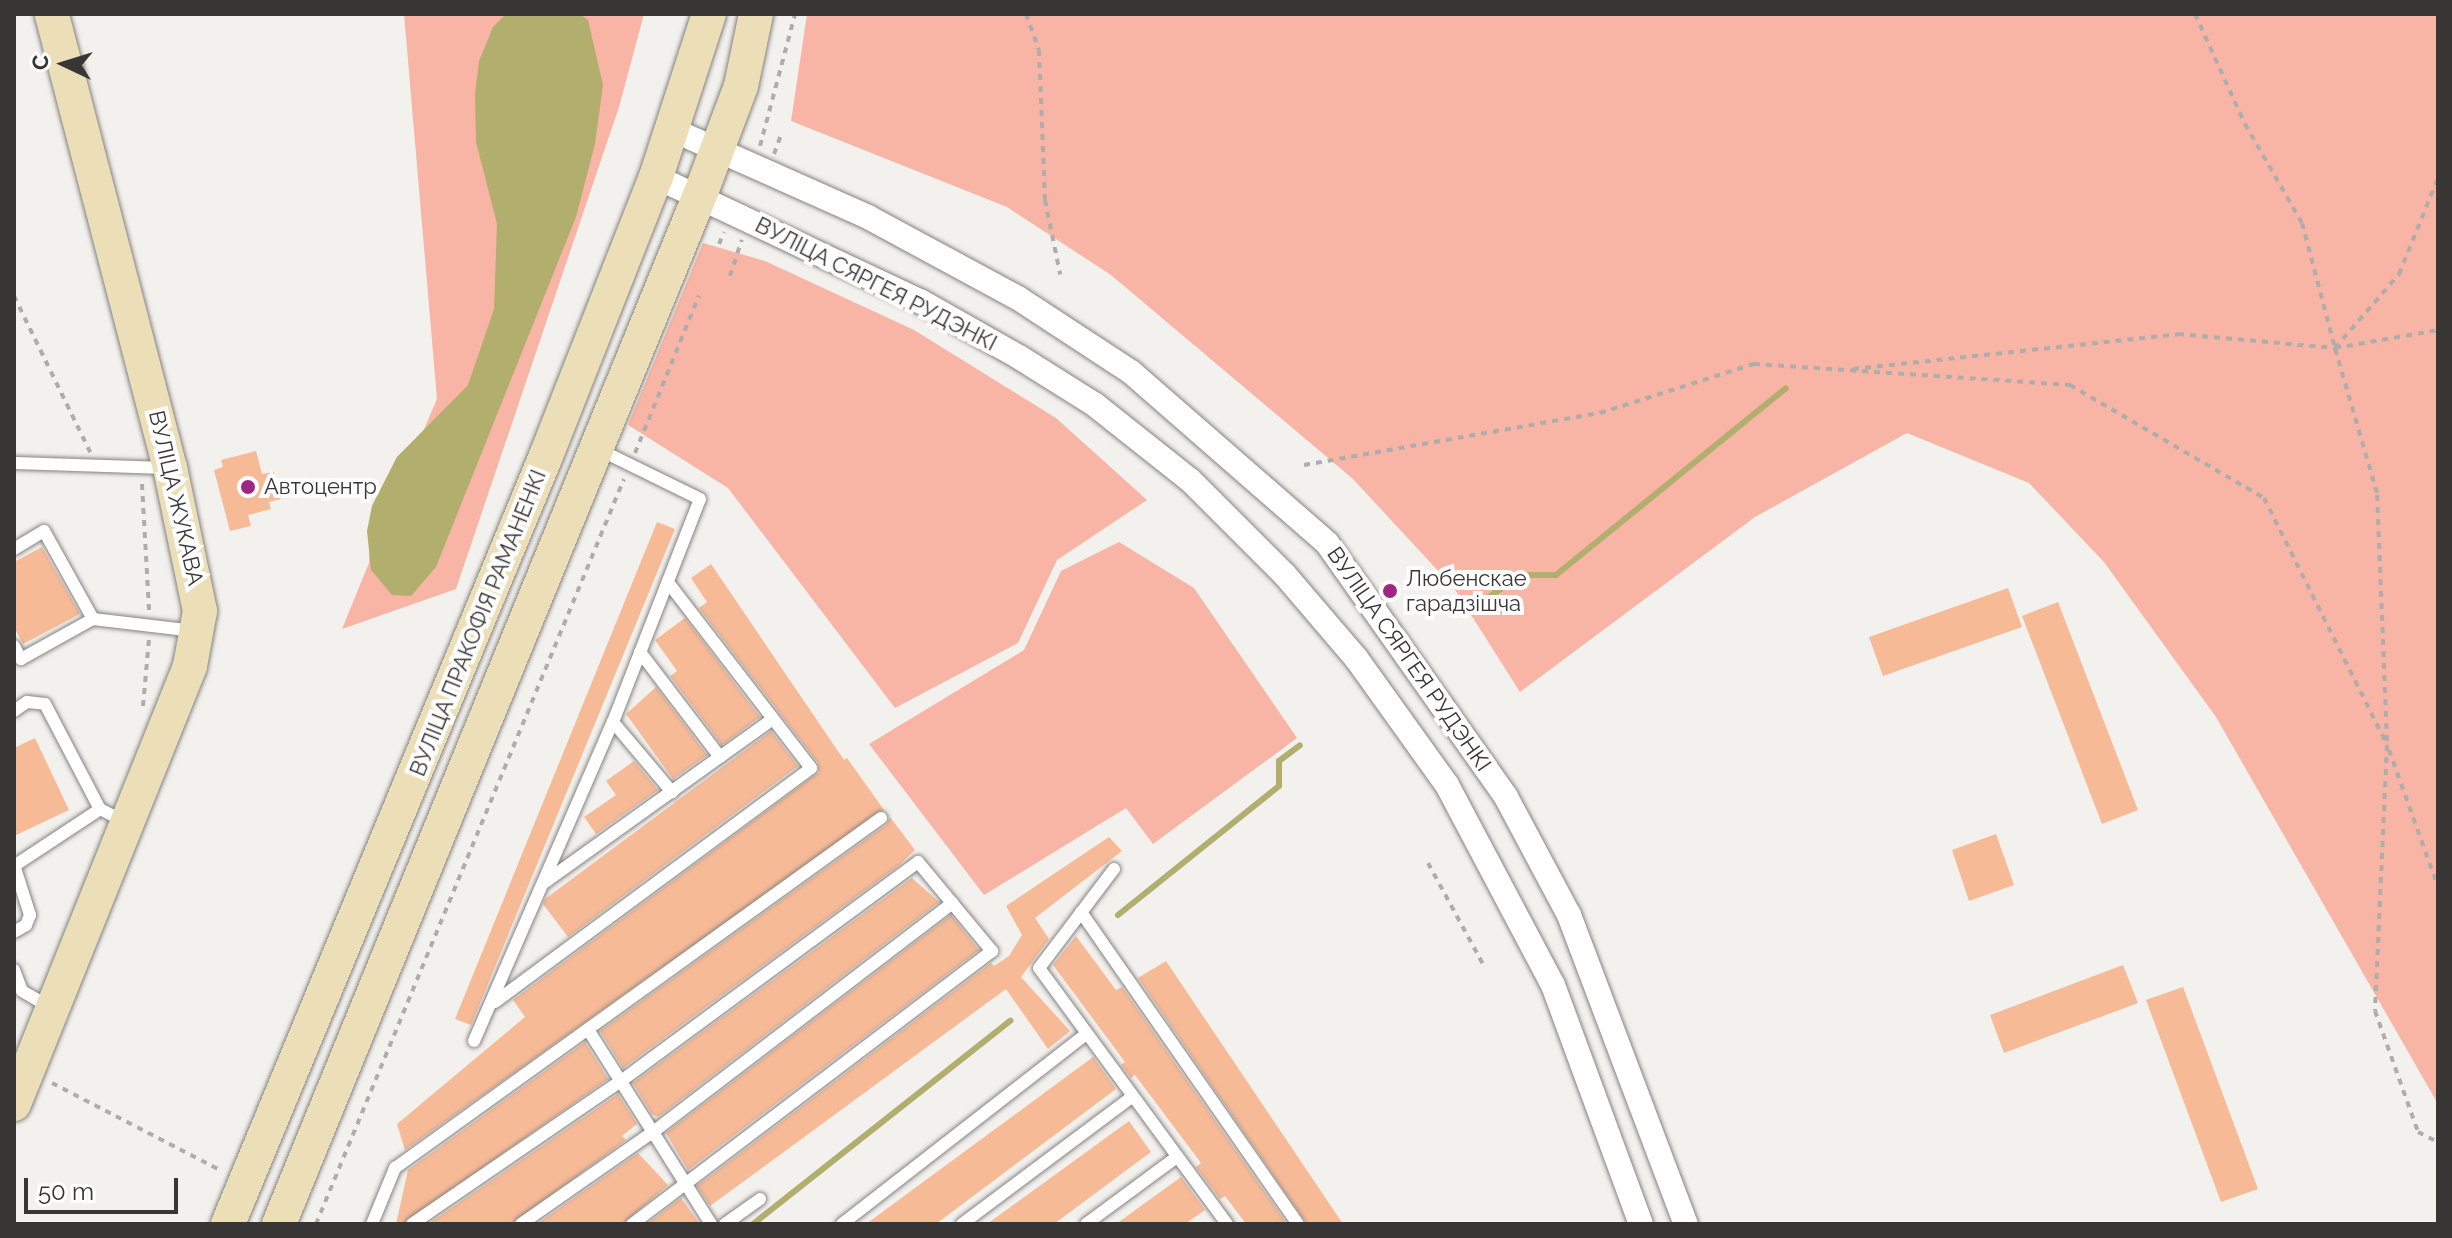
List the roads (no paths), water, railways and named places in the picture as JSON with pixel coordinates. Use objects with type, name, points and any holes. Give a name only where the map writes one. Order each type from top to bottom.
[{"type":"street","name":"ВУЛІЦА ЖУКАВА","points":[[14,1104],[29,998],[114,815],[190,666],[197,632],[198,588],[155,468],[52,14]]},
{"type":"street","name":"ВУЛІЦА ПРАКОФІЯ РАМАНЕНКІ","points":[[228,1224],[390,835],[656,177],[709,14]]},
{"type":"street","name":"ВУЛІЦА ПРАКОФІЯ РАМАНЕНКІ","points":[[279,1224],[434,853],[594,446],[700,195],[741,86],[756,14]]},
{"type":"street","name":"ВУЛІЦА СЯРГЕЯ РУДЭНКІ","points":[[673,130],[716,152],[868,217],[1018,298],[1131,372],[1327,543],[1506,797],[1569,915],[1686,1224]]},
{"type":"street","name":"ВУЛІЦА СЯРГЕЯ РУДЭНКІ","points":[[656,177],[700,195],[920,301],[1094,404],[1190,480],[1285,575],[1356,658],[1447,785],[1553,985],[1641,1224]]},
{"type":"street","points":[[390,835],[400,824],[421,823],[435,838],[434,853]]},
{"type":"lane","points":[[474,1041],[495,1002],[613,722],[700,499],[594,446]]},
{"type":"lane","points":[[14,463],[155,468]]},
{"type":"lane","points":[[14,549],[44,531],[93,619]]},
{"type":"lane","points":[[495,1002],[811,768],[668,582]]},
{"type":"lane","points":[[14,646],[21,659],[93,619],[197,632]]},
{"type":"lane","points":[[640,652],[720,757]]},
{"type":"lane","points":[[14,711],[35,701],[50,710],[114,815],[15,867],[30,915],[26,925],[14,932]]},
{"type":"lane","points":[[543,883],[773,719]]},
{"type":"lane","points":[[613,722],[672,792]]},
{"type":"lane","points":[[372,1224],[395,1168],[881,818]]},
{"type":"lane","points":[[412,1224],[621,1081],[918,862],[992,951],[632,1224]]},
{"type":"lane","points":[[1114,869],[1039,968],[1224,1220],[1209,1224]]},
{"type":"lane","points":[[521,1224],[653,1132],[952,903]]},
{"type":"lane","points":[[1081,912],[1298,1224]]},
{"type":"lane","points":[[14,970],[29,998]]},
{"type":"lane","points":[[589,1031],[711,1224]]},
{"type":"lane","points":[[842,1224],[1086,1034]]},
{"type":"lane","points":[[962,1224],[1132,1097]]},
{"type":"lane","points":[[1086,1224],[1177,1157]]},
{"type":"lane","points":[[725,1224],[760,1199]]},
{"type":"waterway","points":[[1489,597],[1521,575],[1556,575],[1786,388]]},
{"type":"waterway","points":[[1118,915],[1279,786],[1279,761],[1300,745]]},
{"type":"waterway","points":[[753,1224],[1010,1021]]},
{"type":"place","name":"Автоцентр","points":[[248,487]]},
{"type":"place","name":"Любенскае гарадзішча","points":[[1390,591]]}]
